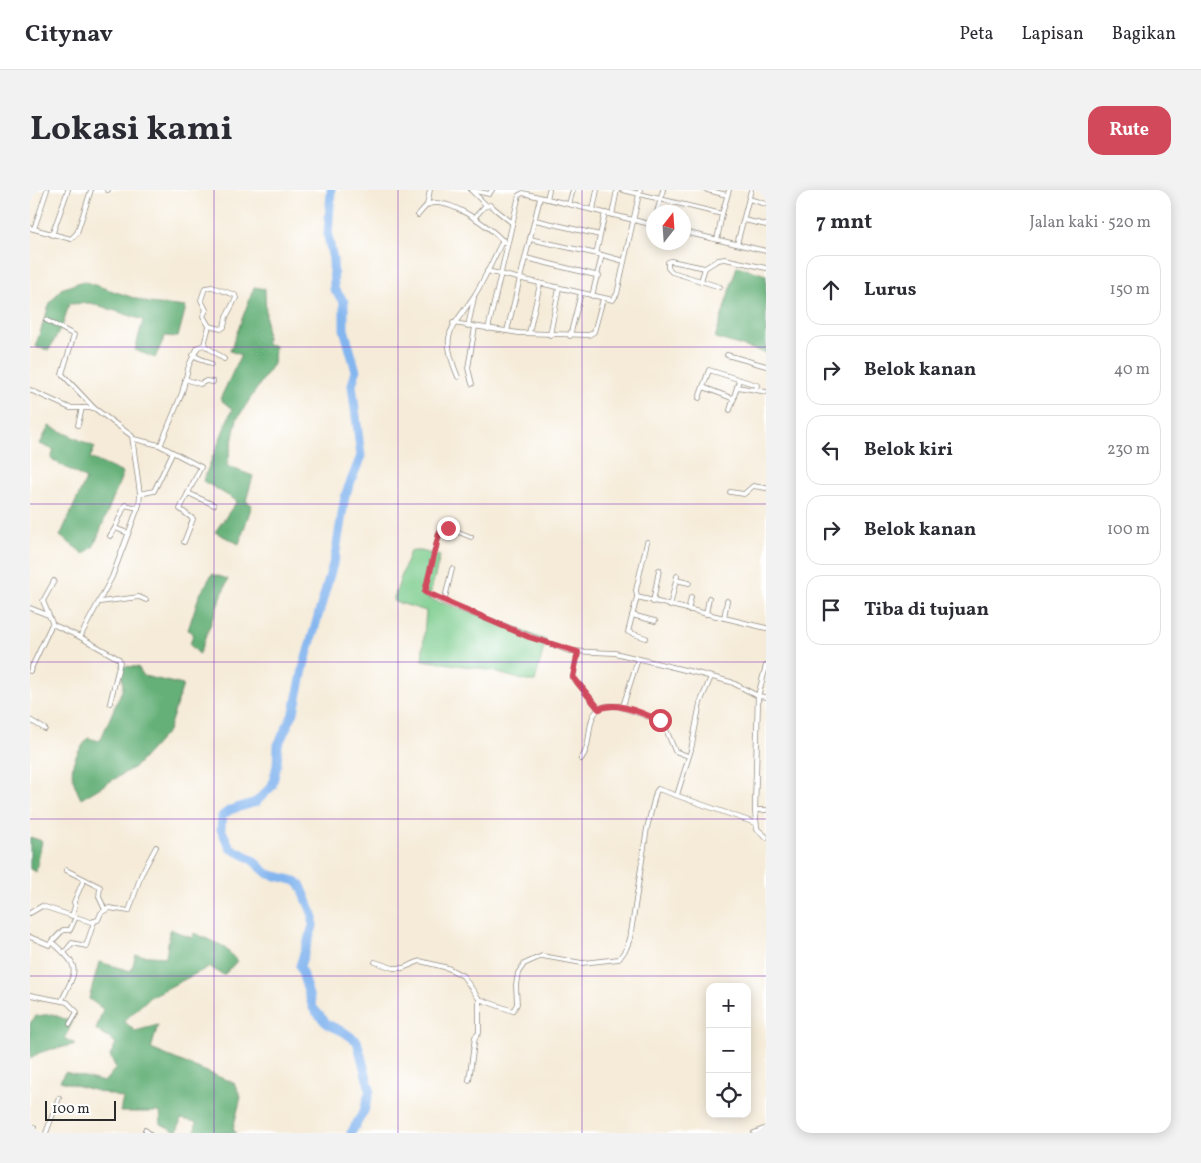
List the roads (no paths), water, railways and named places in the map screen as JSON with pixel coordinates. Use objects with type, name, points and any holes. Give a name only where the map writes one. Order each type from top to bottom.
[{"type":"street","points":[[47,190],[32,229],[71,239],[75,237],[91,190]]},
{"type":"street","points":[[52,235],[68,190]]},
{"type":"street","points":[[418,215],[427,205],[430,190]]},
{"type":"street","points":[[471,190],[489,194],[492,190]]},
{"type":"street","points":[[471,190],[486,205],[511,222]]},
{"type":"street","points":[[547,199],[549,190]]},
{"type":"street","points":[[569,204],[573,190]]},
{"type":"street","points":[[593,210],[597,190]]},
{"type":"street","points":[[612,215],[617,190]]},
{"type":"street","points":[[623,190],[640,192],[660,200],[722,214]]},
{"type":"street","points":[[659,205],[663,190]]},
{"type":"street","points":[[707,190],[728,192],[717,240]]},
{"type":"street","points":[[737,244],[751,190]]},
{"type":"street","points":[[488,329],[511,222],[519,194],[524,192],[540,198],[646,223]]},
{"type":"street","points":[[487,271],[613,300],[617,294],[640,192]]},
{"type":"street","points":[[507,331],[540,198]]},
{"type":"street","points":[[749,199],[766,204]]},
{"type":"street","points":[[427,205],[441,205],[461,210],[506,244]]},
{"type":"street","points":[[474,218],[486,205]]},
{"type":"street","points":[[596,254],[605,214]]},
{"type":"street","points":[[535,220],[600,235]]},
{"type":"street","points":[[744,220],[766,225]]},
{"type":"street","points":[[691,234],[766,251]]},
{"type":"street","points":[[530,239],[624,260]]},
{"type":"street","points":[[458,376],[450,357],[448,342],[453,323],[474,296],[503,240]]},
{"type":"street","points":[[592,296],[602,255]]},
{"type":"street","points":[[526,258],[598,276]]},
{"type":"street","points":[[700,281],[705,268],[725,258],[766,268]]},
{"type":"street","points":[[705,268],[668,262],[668,268],[672,272],[720,287]]},
{"type":"street","points":[[529,333],[540,284]]},
{"type":"street","points":[[212,287],[235,295],[235,304],[228,312],[224,327],[221,329],[209,326],[203,316],[206,310],[201,300],[205,288],[212,287]]},
{"type":"street","points":[[550,335],[559,288]]},
{"type":"street","points":[[570,336],[581,293]]},
{"type":"street","points":[[468,326],[474,296]]},
{"type":"street","points":[[453,323],[488,329],[550,335],[570,336],[593,333],[603,299]]},
{"type":"street","points":[[46,320],[74,335],[62,374],[94,408],[134,439],[159,445],[172,454],[201,467],[180,509],[192,518],[193,522],[184,542]]},
{"type":"street","points":[[204,345],[209,326]]},
{"type":"street","points":[[472,384],[468,368],[475,327]]},
{"type":"street","points":[[159,445],[164,439],[193,355],[198,347],[204,345]]},
{"type":"street","points":[[204,345],[224,359]]},
{"type":"street","points":[[193,355],[211,364]]},
{"type":"street","points":[[727,355],[766,366]]},
{"type":"street","points":[[699,398],[709,370],[756,385],[756,390]]},
{"type":"street","points":[[186,379],[200,384],[206,381],[213,382]]},
{"type":"street","points":[[730,410],[738,380]]},
{"type":"street","points":[[703,387],[734,399]]},
{"type":"street","points":[[737,387],[766,392]]},
{"type":"street","points":[[30,390],[70,408],[94,408]]},
{"type":"street","points":[[78,425],[82,408]]},
{"type":"street","points":[[80,637],[100,602],[138,508],[140,494],[134,456],[134,439]]},
{"type":"street","points":[[140,494],[154,491],[172,454]]},
{"type":"street","points":[[730,492],[744,494],[753,486],[766,488]]},
{"type":"street","points":[[188,494],[214,505]]},
{"type":"street","points":[[110,536],[125,505],[138,508]]},
{"type":"street","points":[[115,528],[128,533]]},
{"type":"street","points":[[471,538],[448,528],[443,529],[439,534],[425,592],[444,602],[529,637],[578,652],[615,653],[711,677],[738,684],[758,696],[766,697]]},
{"type":"street","points":[[646,638],[628,633],[647,542]]},
{"type":"street","points":[[444,602],[452,569]]},
{"type":"street","points":[[653,602],[659,570]]},
{"type":"street","points":[[670,606],[677,578],[689,583]]},
{"type":"street","points":[[54,580],[44,599],[53,625],[80,637],[119,659],[120,662],[110,703]]},
{"type":"street","points":[[100,602],[139,597],[146,600]]},
{"type":"street","points":[[688,610],[691,597]]},
{"type":"street","points":[[636,598],[766,628]]},
{"type":"street","points":[[706,614],[709,598]]},
{"type":"street","points":[[724,618],[727,601]]},
{"type":"street","points":[[30,608],[48,615]]},
{"type":"street","points":[[632,615],[655,620]]},
{"type":"street","points":[[30,671],[48,630],[53,625]]},
{"type":"street","points":[[578,652],[573,677],[599,709]]},
{"type":"street","points":[[621,707],[629,693],[638,659]]},
{"type":"street","points":[[766,666],[758,696],[755,810],[755,823],[760,834],[766,837]]},
{"type":"street","points":[[678,795],[700,703],[711,677]]},
{"type":"street","points":[[581,759],[589,744],[590,725],[599,709],[608,706],[621,707],[663,722],[675,751],[688,756]]},
{"type":"street","points":[[30,720],[45,729]]},
{"type":"street","points":[[375,962],[393,968],[403,968],[420,961],[442,966],[463,976],[479,999],[513,1012],[517,1004],[516,985],[521,968],[542,956],[582,963],[619,959],[623,955],[630,938],[646,828],[656,792],[662,789],[755,823]]},
{"type":"street","points":[[755,810],[766,810]]},
{"type":"street","points":[[64,953],[72,943],[86,946],[94,922],[105,910],[112,908],[129,911],[141,875],[156,847]]},
{"type":"street","points":[[66,870],[100,887],[99,897],[105,910]]},
{"type":"street","points":[[30,937],[45,945],[53,943],[63,930],[70,930],[76,906],[74,902],[84,879]]},
{"type":"street","points":[[30,913],[42,906],[94,922]]},
{"type":"street","points":[[53,943],[73,962],[75,973],[62,1000]]},
{"type":"street","points":[[30,995],[62,1000],[76,1011],[70,1024]]},
{"type":"street","points":[[469,1080],[475,1037],[479,1033],[479,999]]},
{"type":"street","points":[[46,1133],[59,1098]]},
{"type":"street","points":[[32,1133],[34,1127]]},
{"type":"street","points":[[754,1133],[766,1128]]},
{"type":"waterway","points":[[331,190],[328,236],[333,259],[334,289],[344,302],[344,329],[356,371],[352,385],[361,456],[345,496],[335,557],[304,665],[294,712],[278,745],[277,765],[272,786],[256,802],[230,810],[222,816],[221,829],[230,848],[250,858],[268,874],[296,881],[301,886],[313,915],[313,926],[300,966],[313,1008],[327,1024],[357,1041],[370,1090],[364,1111],[351,1133]]}]
